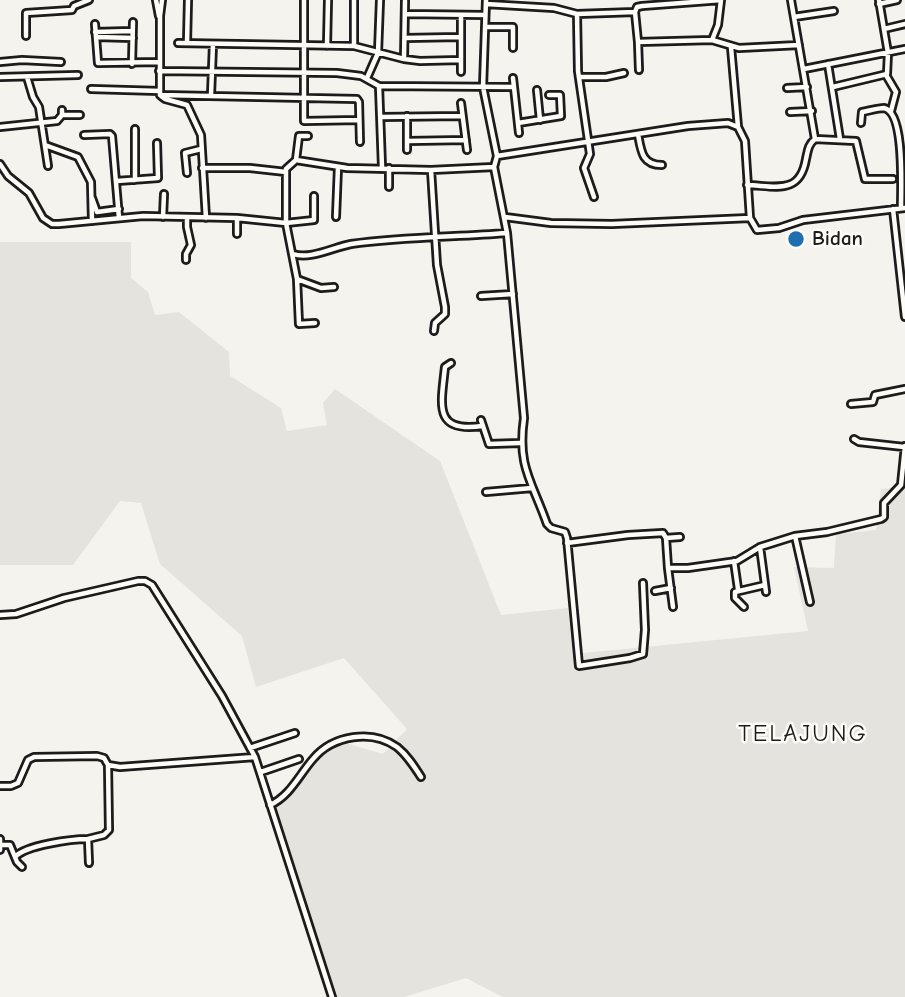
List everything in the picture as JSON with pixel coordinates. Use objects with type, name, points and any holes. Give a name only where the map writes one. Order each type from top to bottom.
[{"type":"street","points":[[26,36],[24,16],[27,12],[71,10],[89,0]]},
{"type":"street","points":[[156,0],[156,9],[160,16]]},
{"type":"street","points":[[162,0],[160,93],[165,99],[187,106],[200,131],[206,218]]},
{"type":"street","points":[[187,43],[188,0]]},
{"type":"street","points":[[304,0],[305,122],[359,120]]},
{"type":"street","points":[[327,46],[328,0]]},
{"type":"street","points":[[354,0],[354,46]]},
{"type":"street","points":[[367,78],[378,53],[380,0]]},
{"type":"street","points":[[639,70],[635,12],[639,6],[663,2],[721,0],[719,20],[712,40]]},
{"type":"street","points":[[791,0],[815,139]]},
{"type":"street","points":[[891,111],[896,92],[886,75],[888,52],[879,2],[897,0]]},
{"type":"street","points":[[404,59],[405,1]]},
{"type":"street","points":[[635,12],[577,14],[554,8],[486,2],[483,87],[497,156],[494,167],[507,233],[524,418],[520,443],[522,459],[547,524],[565,532],[579,666],[643,654],[643,583]]},
{"type":"street","points":[[794,17],[834,11]]},
{"type":"street","points":[[405,13],[485,15]]},
{"type":"street","points":[[577,14],[579,77],[590,154],[584,168],[594,197]]},
{"type":"street","points":[[461,15],[461,72]]},
{"type":"street","points":[[131,64],[133,22]]},
{"type":"street","points":[[95,24],[98,63],[160,62]]},
{"type":"street","points":[[884,29],[905,24]]},
{"type":"street","points":[[485,27],[513,27],[513,48]]},
{"type":"street","points":[[96,34],[132,34]]},
{"type":"street","points":[[405,38],[460,37]]},
{"type":"street","points":[[638,42],[712,40],[731,47],[799,45]]},
{"type":"street","points":[[178,43],[354,46],[404,59],[461,60]]},
{"type":"street","points":[[211,95],[213,44]]},
{"type":"street","points":[[731,47],[738,127],[745,141],[748,159],[747,185],[750,218],[754,228],[764,231],[803,220],[903,208],[902,125],[891,111],[884,108],[863,112],[860,115],[861,123]]},
{"type":"street","points":[[804,69],[905,49]]},
{"type":"street","points":[[0,62],[61,62]]},
{"type":"street","points":[[828,65],[840,139]]},
{"type":"street","points":[[159,71],[337,73],[367,78],[379,86],[514,88]]},
{"type":"street","points":[[579,77],[624,74]]},
{"type":"street","points":[[0,77],[78,75]]},
{"type":"street","points":[[833,88],[886,75]]},
{"type":"street","points":[[27,77],[39,107],[48,166]]},
{"type":"street","points":[[513,78],[519,133]]},
{"type":"street","points":[[379,86],[389,187]]},
{"type":"street","points":[[787,88],[808,87]]},
{"type":"street","points":[[91,89],[356,99],[359,102],[360,142]]},
{"type":"street","points":[[537,90],[540,120]]},
{"type":"street","points":[[518,123],[561,116],[559,95],[549,95]]},
{"type":"street","points":[[461,103],[467,150]]},
{"type":"street","points":[[790,112],[812,111]]},
{"type":"street","points":[[0,127],[57,121],[62,112],[80,115]]},
{"type":"street","points":[[407,116],[407,150]]},
{"type":"street","points":[[381,117],[462,116]]},
{"type":"street","points":[[497,156],[688,126],[728,123],[738,127]]},
{"type":"street","points":[[135,129],[135,180]]},
{"type":"street","points":[[638,134],[640,150],[645,160],[650,164],[662,166]]},
{"type":"street","points":[[84,135],[111,135],[119,218]]},
{"type":"street","points":[[308,136],[299,135],[296,160],[286,172],[286,223],[297,279],[299,324],[315,323]]},
{"type":"street","points":[[747,185],[786,187],[793,183],[803,174],[808,146],[815,139]]},
{"type":"street","points":[[815,139],[858,142],[865,179],[893,178]]},
{"type":"street","points":[[408,141],[466,140]]},
{"type":"street","points":[[117,181],[158,178],[157,144]]},
{"type":"street","points":[[46,145],[78,157],[90,182],[92,221]]},
{"type":"street","points":[[187,173],[186,153],[201,149]]},
{"type":"street","points":[[296,160],[338,167],[431,170],[494,167]]},
{"type":"street","points":[[0,164],[8,176],[29,193],[47,222],[59,224],[163,217],[237,218],[286,223],[314,220],[314,196]]},
{"type":"street","points":[[336,217],[338,167]]},
{"type":"street","points":[[202,168],[250,168],[286,172]]},
{"type":"street","points":[[431,170],[435,237],[445,307],[444,316],[435,323],[435,331]]},
{"type":"street","points":[[163,217],[164,194]]},
{"type":"street","points":[[92,198],[97,212],[119,209]]},
{"type":"street","points":[[892,209],[905,317]]},
{"type":"street","points":[[505,217],[551,223],[612,224],[750,218]]},
{"type":"street","points":[[186,260],[191,245],[187,218]]},
{"type":"street","points":[[237,218],[237,234]]},
{"type":"street","points":[[293,254],[308,255],[374,241],[507,233]]},
{"type":"street","points":[[297,279],[321,288],[334,287]]},
{"type":"street","points":[[481,296],[513,294]]},
{"type":"street","points":[[451,363],[445,367],[443,388],[445,419],[448,423],[462,428],[482,423],[489,444],[520,443]]},
{"type":"street","points":[[851,404],[873,402],[875,395],[905,389]]},
{"type":"street","points":[[668,568],[688,568],[734,561],[760,547],[795,536],[827,533],[883,518],[882,506],[901,485],[904,447],[859,442],[854,439]]},
{"type":"street","points":[[486,492],[532,488]]},
{"type":"street","points":[[567,543],[663,533],[666,538],[673,607]]},
{"type":"street","points":[[795,536],[810,602]]},
{"type":"street","points":[[666,538],[680,537]]},
{"type":"street","points":[[744,607],[735,598],[734,593],[738,589],[765,588],[760,547]]},
{"type":"street","points":[[734,561],[738,589]]},
{"type":"street","points":[[0,615],[16,614],[64,598],[138,581],[152,585],[222,696],[255,757],[332,997]]},
{"type":"street","points":[[655,591],[671,588]]},
{"type":"street","points":[[250,748],[295,733]]},
{"type":"street","points":[[270,805],[284,798],[315,756],[349,737],[375,738],[394,745],[421,777]]},
{"type":"street","points":[[0,786],[18,783],[28,760],[34,757],[97,756],[104,758],[108,765],[109,832],[88,839],[74,839],[32,848],[15,857]]},
{"type":"street","points":[[108,765],[120,767],[255,757]]},
{"type":"street","points":[[261,772],[299,759]]},
{"type":"street","points":[[0,839],[1,848],[10,845],[22,867]]},
{"type":"street","points":[[88,839],[89,863]]},
{"type":"shaded area","points":[[0,242],[131,242],[131,278],[148,292],[155,315],[179,312],[229,352],[230,376],[281,408],[287,431],[327,425],[323,403],[335,389],[440,461],[501,615],[568,608],[573,654],[808,631],[794,567],[834,568],[836,534],[876,530],[881,489],[905,487],[905,997],[503,997],[466,978],[404,997],[332,997],[271,811],[309,766],[342,742],[383,754],[407,729],[344,658],[256,687],[242,636],[160,564],[141,503],[120,501],[73,565],[0,565]]},
{"type":"place","name":"Bidan","points":[[796,239]]},
{"type":"district","name":"TELAJUNG","points":[[803,734]]}]
